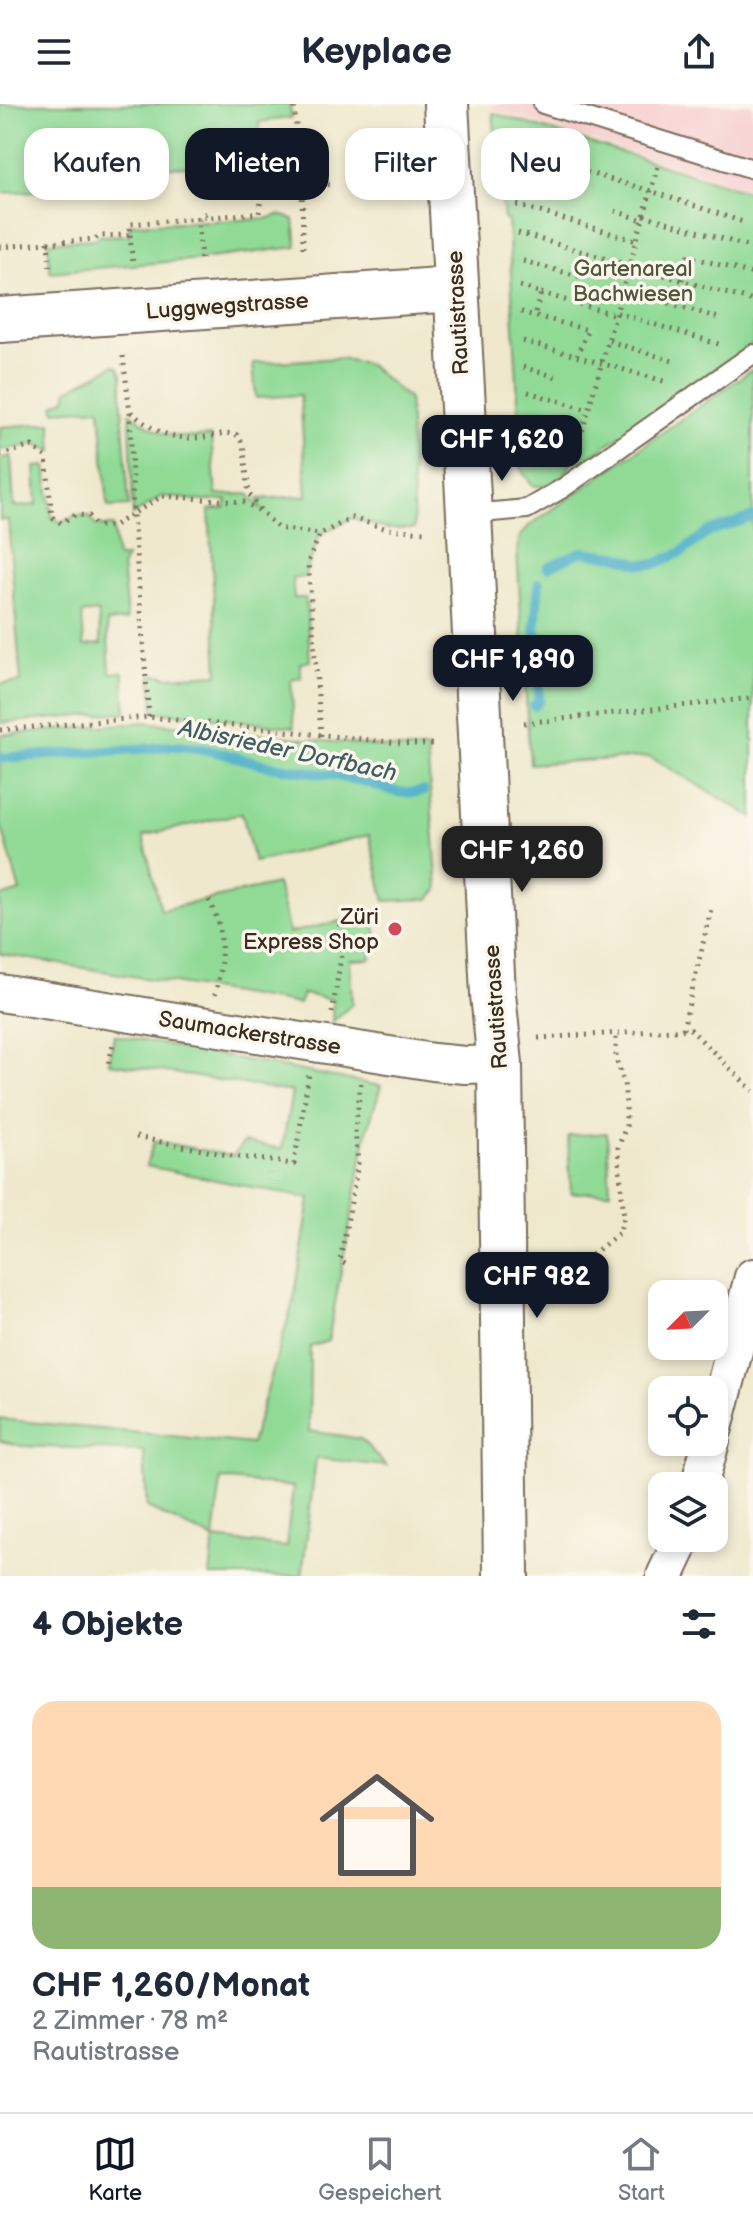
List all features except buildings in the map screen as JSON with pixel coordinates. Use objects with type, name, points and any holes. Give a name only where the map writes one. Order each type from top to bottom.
[{"type":"street","name":"Rautistrasse","points":[[446,104],[493,994],[500,1064],[506,1576]]},
{"type":"street","name":"Luggwegstrasse","points":[[0,320],[455,289]]},
{"type":"street","name":"Saumackerstrasse","points":[[0,993],[433,1062],[500,1064]]},
{"type":"street","points":[[727,1376],[753,1277]]},
{"type":"street","points":[[665,1576],[676,1552]]},
{"type":"lane","points":[[543,104],[753,169]]},
{"type":"lane","points":[[469,514],[527,509],[563,488],[753,354]]},
{"type":"path","points":[[294,104],[296,128]]},
{"type":"path","points":[[577,461],[578,446],[658,166]]},
{"type":"path","points":[[590,173],[743,222]]},
{"type":"path","points":[[133,265],[129,221],[198,220],[259,213],[261,200]]},
{"type":"path","points":[[302,200],[303,251]]},
{"type":"path","points":[[517,205],[637,241]]},
{"type":"path","points":[[615,211],[753,248]]},
{"type":"path","points":[[198,220],[206,213]]},
{"type":"path","points":[[198,220],[201,259]]},
{"type":"path","points":[[518,233],[753,301]]},
{"type":"path","points":[[0,247],[130,235]]},
{"type":"path","points":[[48,241],[50,272]]},
{"type":"path","points":[[682,280],[688,256],[753,274]]},
{"type":"path","points":[[523,261],[585,278]]},
{"type":"path","points":[[520,286],[730,348]]},
{"type":"path","points":[[623,289],[722,319]]},
{"type":"path","points":[[534,316],[541,293]]},
{"type":"path","points":[[521,312],[588,330],[577,355]]},
{"type":"path","points":[[523,341],[679,386]]},
{"type":"path","points":[[609,341],[676,362]]},
{"type":"path","points":[[123,356],[130,412],[133,515],[149,717]]},
{"type":"path","points":[[523,367],[560,378]]},
{"type":"path","points":[[528,392],[589,410]]},
{"type":"path","points":[[130,412],[149,428],[172,436],[211,436],[226,431],[237,435],[243,444],[249,494],[278,528],[320,534],[352,518],[387,529],[425,532]]},
{"type":"path","points":[[531,435],[578,446]]},
{"type":"path","points":[[0,455],[32,446],[46,457],[52,517],[61,523],[75,515],[89,516],[96,526],[113,526],[162,496],[203,501],[227,499],[243,502],[262,512]]},
{"type":"path","points":[[320,534],[308,562],[321,736]]},
{"type":"path","points":[[524,723],[753,698]]},
{"type":"path","points":[[0,730],[149,717],[321,736],[436,744]]},
{"type":"path","points":[[209,900],[219,919],[223,943],[214,1000]]},
{"type":"path","points":[[683,1029],[712,905]]},
{"type":"path","points":[[332,1022],[343,945],[339,922]]},
{"type":"path","points":[[538,1038],[690,1029],[753,1091]]},
{"type":"path","points":[[546,1264],[567,1264],[587,1259],[619,1233],[624,1218],[618,1148],[626,1126],[626,1105],[624,1082],[616,1059],[616,1034]]},
{"type":"path","points":[[136,1137],[294,1164],[309,1072]]},
{"type":"path","points":[[345,1264],[340,1261],[360,1176],[355,1130],[361,1082]]},
{"type":"shaded area","points":[[492,104],[753,104],[753,190],[590,139],[590,128],[554,128],[493,109]]},
{"type":"green space","points":[[0,104],[290,104],[291,118],[259,122],[259,128],[185,128],[185,166],[169,167],[169,128],[24,128],[24,192],[0,193]]},
{"type":"green space","name":"Gartenareal Bachwiesen","points":[[493,113],[542,128],[495,128]]},
{"type":"green space","name":"Gartenareal Bachwiesen","points":[[590,143],[753,193],[753,344],[582,462],[573,461],[566,472],[551,484],[532,485],[522,471],[508,221],[504,219],[502,200],[590,200]]},
{"type":"green space","points":[[279,215],[294,219],[297,247],[50,272],[48,242],[129,235],[130,224],[266,219]]},
{"type":"green space","points":[[341,358],[369,365],[409,399],[414,529],[387,529],[352,518],[320,534],[304,577],[292,578],[294,598],[305,598],[306,601],[310,661],[300,663],[301,678],[291,680],[294,727],[154,711],[151,675],[218,674],[209,510],[225,508],[227,500],[203,501],[162,496],[133,515],[130,412],[149,426],[168,434],[211,436],[216,495],[249,494],[261,510],[258,499],[307,496],[300,395],[256,398],[253,363]]},
{"type":"green space","points":[[114,365],[119,367],[122,375],[129,506],[108,507],[100,408],[55,411],[54,405],[66,399],[68,390]]},
{"type":"green space","points":[[753,369],[753,817],[650,757],[530,764],[517,550],[520,536],[529,526]]},
{"type":"green space","points":[[51,423],[53,451],[36,444],[0,450],[0,427]]},
{"type":"green space","points":[[11,456],[14,507],[37,505],[35,467],[46,466],[52,517],[61,522],[75,515],[89,516],[96,526],[113,526],[117,558],[126,557],[122,565],[127,620],[107,622],[110,673],[123,672],[126,712],[0,723],[0,684],[21,682],[8,520],[0,520],[0,459]],"holes":[[[98,612],[101,644],[84,646],[82,614]]]},
{"type":"green space","points":[[145,722],[401,749],[427,749],[438,890],[429,899],[385,901],[369,835],[254,862],[242,813],[143,836],[161,910],[277,884],[289,933],[372,914],[379,945],[370,949],[371,959],[350,960],[352,1004],[332,1022],[333,1000],[303,994],[299,1004],[0,954],[0,897],[20,891],[0,821],[0,735]]},
{"type":"green space","points":[[114,1035],[381,1086],[367,1131],[328,1341],[310,1347],[309,1431],[361,1439],[386,1466],[316,1458],[302,1576],[210,1576],[214,1539],[147,1508],[144,1451],[22,1446],[0,1441],[0,1419],[251,1444],[294,1299],[310,1199],[146,1166],[154,1141],[233,1156],[244,1142],[282,1149],[292,1092],[109,1063]],"holes":[[[221,1479],[293,1487],[286,1547],[214,1539]]]},
{"type":"green space","points":[[607,1133],[610,1192],[571,1193],[568,1136]]},
{"type":"waterway","name":"Albisrieder Dorfbach","points":[[548,567],[581,552],[616,556],[640,564],[655,564],[682,552],[708,532],[753,517]]},
{"type":"waterway","name":"Albisrieder Dorfbach","points":[[534,706],[539,701],[539,647],[535,628],[539,583]]},
{"type":"waterway","name":"Albisrieder Dorfbach","points":[[0,758],[182,746],[267,765],[358,780],[398,792],[423,791]]},
{"type":"place","name":"Züri Express Shop","points":[[395,929]]}]
